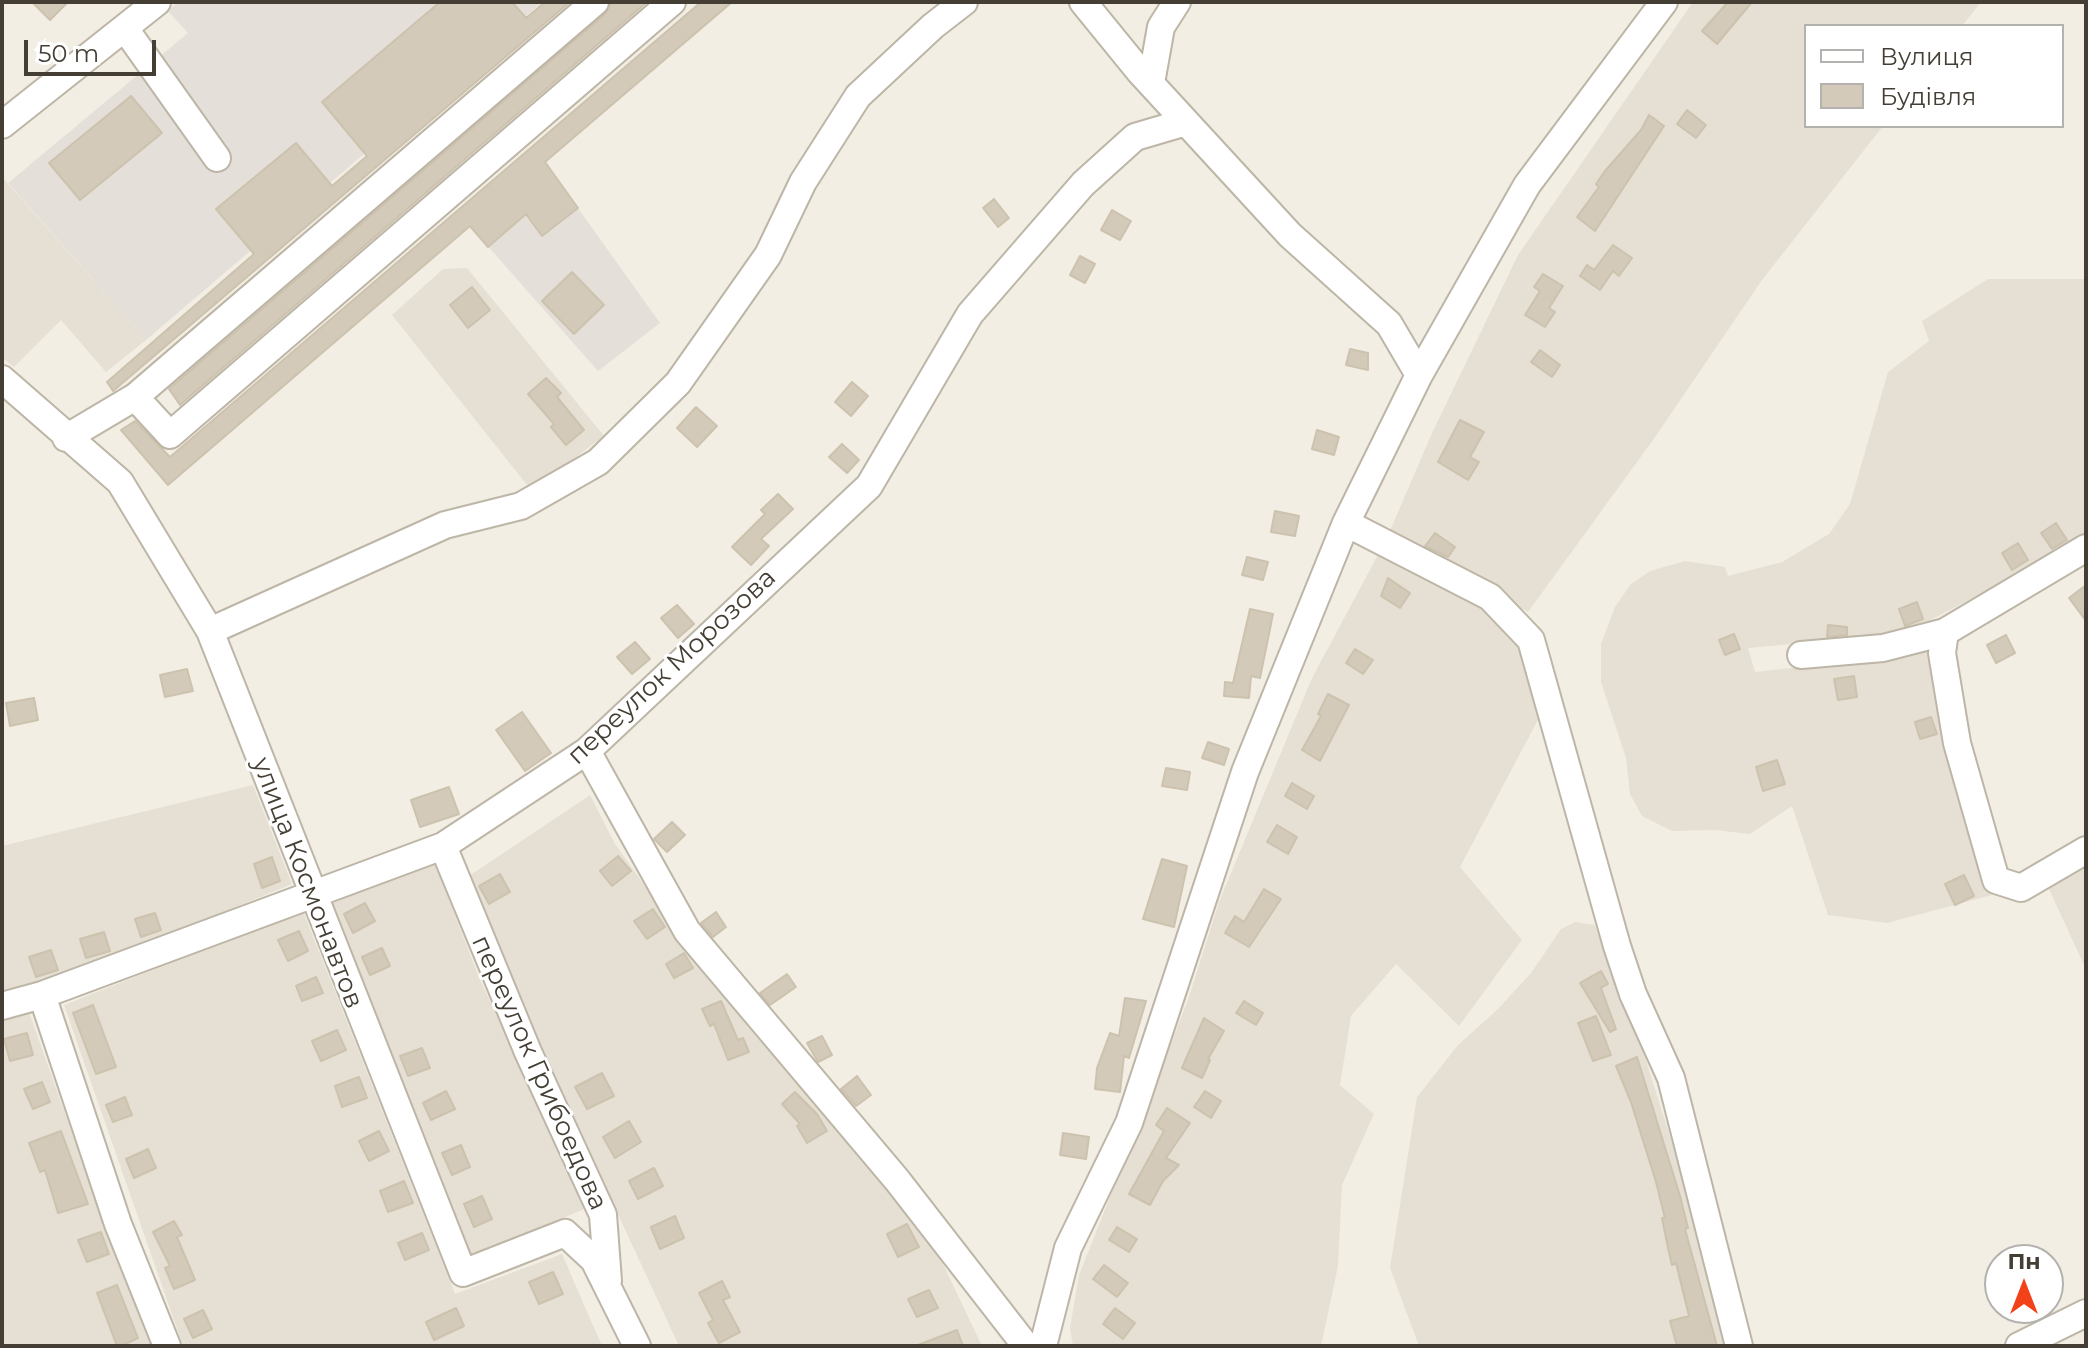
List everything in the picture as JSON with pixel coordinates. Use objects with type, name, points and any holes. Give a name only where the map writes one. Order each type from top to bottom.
[{"type":"street","points":[[2,125],[126,30],[157,2]]},
{"type":"street","points":[[66,438],[135,397],[595,2]]},
{"type":"street","points":[[135,397],[170,435],[672,2]]},
{"type":"street","points":[[210,631],[445,525],[521,506],[598,462],[678,383],[768,255],[803,182],[858,96],[933,26],[964,2]]},
{"type":"street","points":[[1083,2],[1151,83],[1290,235],[1389,324],[1419,375]]},
{"type":"street","points":[[1151,83],[1161,27],[1177,2]]},
{"type":"street","points":[[1043,1346],[1068,1248],[1129,1123],[1245,772],[1346,523],[1419,375],[1527,185],[1664,2]]},
{"type":"street","points":[[126,30],[217,158]]},
{"type":"street","name":"переулок Морозова","points":[[2,1006],[42,995],[443,846],[587,751],[869,486],[970,314],[1083,184],[1135,137],[1186,122]]},
{"type":"street","name":"улица Космонавтов","points":[[2,379],[120,482],[210,631],[310,893],[463,1273],[565,1233],[594,1260],[609,1288]]},
{"type":"street","points":[[1346,523],[1490,597],[1531,640],[1617,946],[1633,994],[1671,1078],[1739,1346]]},
{"type":"street","points":[[1801,655],[1883,648],[1945,632],[2086,548]]},
{"type":"street","points":[[1945,632],[1942,653],[1957,743],[1996,880],[2021,888],[2086,850]]},
{"type":"street","points":[[587,751],[687,931],[897,1180],[1026,1346]]},
{"type":"street","name":"переулок Грибоедова","points":[[443,846],[528,1052],[603,1215],[609,1288],[637,1346]]},
{"type":"street","points":[[42,995],[118,1224],[167,1346]]},
{"type":"street","points":[[2019,1346],[2086,1313]]},
{"type":"shaded area","points":[[178,2],[542,2],[146,340],[8,183],[188,33],[168,11]]},
{"type":"shaded area","points":[[1693,2],[1981,2],[1964,24],[1804,24],[1804,128],[1881,128],[1762,280],[1653,440],[1528,612],[1389,533],[1433,431],[1518,255]]},
{"type":"shaded area","points":[[545,162],[660,323],[598,371],[470,226]]},
{"type":"shaded area","points":[[2,177],[146,340],[106,372],[61,320],[14,367],[2,357]]},
{"type":"shaded area","points":[[467,268],[604,436],[561,468],[527,485],[392,315],[443,269]]},
{"type":"shaded area","points":[[1988,279],[2086,279],[2086,532],[2000,584],[1903,634],[1748,648],[1755,672],[1873,659],[1930,644],[1966,816],[1992,895],[1887,923],[1828,915],[1792,806],[1750,834],[1715,830],[1672,831],[1642,816],[1630,794],[1626,758],[1601,682],[1601,644],[1615,607],[1630,585],[1650,571],[1685,561],[1725,567],[1728,576],[1782,562],[1829,534],[1850,504],[1888,372],[1929,341],[1922,321]]},
{"type":"shaded area","points":[[1380,551],[1490,609],[1520,643],[1540,716],[1460,867],[1522,940],[1459,1026],[1396,964],[1351,1016],[1340,1085],[1374,1114],[1342,1185],[1338,1266],[1321,1346],[1073,1346],[1070,1328],[1079,1275],[1188,1000],[1219,902],[1312,678]]},
{"type":"shaded area","points":[[253,785],[292,884],[67,976],[2,996],[2,846]]},
{"type":"shaded area","points":[[590,795],[615,844],[715,985],[934,1245],[982,1346],[679,1346],[546,1059],[469,876]]},
{"type":"shaded area","points":[[434,861],[480,980],[589,1207],[470,1257],[331,904]]},
{"type":"shaded area","points":[[2086,864],[2086,969],[2047,885]]},
{"type":"shaded area","points":[[303,911],[455,1294],[562,1254],[602,1346],[183,1346],[64,1005]]},
{"type":"shaded area","points":[[1575,922],[1595,925],[1622,1005],[1642,1048],[1678,1162],[1725,1346],[1419,1346],[1390,1268],[1417,1097],[1458,1045],[1499,1008],[1531,973],[1561,929]]},
{"type":"shaded area","points":[[29,1012],[151,1346],[2,1346],[2,1020]]},
{"type":"building","points":[[32,2],[68,2],[50,20]]},
{"type":"building","points":[[440,2],[512,2],[526,18],[545,2],[570,2],[113,391],[107,382],[254,254],[216,209],[296,143],[332,186],[367,156],[322,102]]},
{"type":"building","points":[[611,2],[647,2],[180,405],[169,389],[605,14]]},
{"type":"building","points":[[701,2],[732,2],[545,162],[578,208],[542,236],[526,214],[488,247],[470,226],[168,485],[121,430],[135,421],[170,457]]},
{"type":"building","points":[[1728,2],[1752,2],[1717,44],[1702,31]]},
{"type":"building","points":[[131,96],[162,133],[80,200],[49,163]]},
{"type":"building","points":[[1687,110],[1706,125],[1696,138],[1677,124]]},
{"type":"building","points":[[1649,115],[1664,126],[1595,231],[1577,217],[1599,187],[1596,184],[1605,171],[1641,130]]},
{"type":"building","points":[[994,199],[1009,218],[998,227],[983,208]]},
{"type":"building","points":[[1112,210],[1131,221],[1120,240],[1101,230]]},
{"type":"building","points":[[1613,245],[1632,258],[1619,276],[1613,271],[1600,290],[1580,276],[1587,265],[1594,270]]},
{"type":"building","points":[[1080,256],[1095,264],[1085,283],[1070,275]]},
{"type":"building","points":[[572,272],[604,305],[574,334],[542,301]]},
{"type":"building","points":[[1543,274],[1563,286],[1549,308],[1555,312],[1545,327],[1525,315],[1540,291],[1534,287]]},
{"type":"building","points":[[472,287],[490,310],[468,328],[450,305]]},
{"type":"building","points":[[1350,349],[1368,353],[1368,370],[1346,365]]},
{"type":"building","points":[[1540,350],[1560,365],[1552,377],[1531,362]]},
{"type":"building","points":[[546,378],[561,393],[557,397],[584,430],[566,445],[551,427],[554,424],[528,394]]},
{"type":"building","points":[[852,382],[868,396],[851,416],[835,402]]},
{"type":"building","points":[[696,407],[717,426],[697,447],[677,428]]},
{"type":"building","points":[[1460,420],[1484,432],[1470,457],[1479,462],[1468,480],[1438,462]]},
{"type":"building","points":[[1317,430],[1339,437],[1334,455],[1312,449]]},
{"type":"building","points":[[842,444],[859,460],[847,473],[829,457]]},
{"type":"building","points":[[778,494],[793,509],[761,539],[769,546],[751,565],[732,547],[765,514],[761,510]]},
{"type":"building","points":[[1275,511],[1299,516],[1295,536],[1271,532]]},
{"type":"building","points":[[2056,523],[2067,540],[2052,549],[2041,533]]},
{"type":"building","points":[[1435,533],[1455,547],[1448,557],[1425,546]]},
{"type":"building","points":[[2018,543],[2028,560],[2012,570],[2002,553]]},
{"type":"building","points":[[1247,557],[1268,562],[1263,580],[1242,575]]},
{"type":"building","points":[[1388,578],[1410,593],[1400,608],[1381,596]]},
{"type":"building","points":[[2086,585],[2086,621],[2069,598]]},
{"type":"building","points":[[1917,602],[1923,619],[1905,626],[1899,609]]},
{"type":"building","points":[[677,605],[694,624],[678,638],[661,618]]},
{"type":"building","points":[[1250,609],[1273,614],[1260,678],[1251,676],[1249,698],[1224,696],[1225,682],[1233,683]]},
{"type":"building","points":[[1828,625],[1847,627],[1847,635],[1827,637]]},
{"type":"building","points":[[1734,634],[1740,649],[1725,655],[1719,640]]},
{"type":"building","points":[[2006,635],[2015,653],[1996,663],[1987,645]]},
{"type":"building","points":[[635,642],[650,659],[632,674],[617,657]]},
{"type":"building","points":[[1355,649],[1373,660],[1363,674],[1346,663]]},
{"type":"building","points":[[187,669],[193,691],[165,697],[160,675]]},
{"type":"building","points":[[1854,676],[1857,697],[1838,700],[1834,679]]},
{"type":"building","points":[[1328,694],[1349,705],[1320,761],[1302,750],[1321,716],[1318,714]]},
{"type":"building","points":[[34,698],[38,720],[10,726],[6,703]]},
{"type":"building","points":[[522,712],[551,753],[525,771],[496,730]]},
{"type":"building","points":[[1931,717],[1937,734],[1920,739],[1915,722]]},
{"type":"building","points":[[1208,742],[1229,749],[1224,765],[1202,758]]},
{"type":"building","points":[[1777,760],[1785,784],[1763,791],[1756,767]]},
{"type":"building","points":[[1166,768],[1190,772],[1187,790],[1162,786]]},
{"type":"building","points":[[1292,783],[1314,796],[1307,809],[1285,796]]},
{"type":"building","points":[[449,787],[459,814],[420,827],[411,800]]},
{"type":"building","points":[[672,822],[685,835],[667,852],[654,839]]},
{"type":"building","points":[[1277,825],[1297,837],[1288,854],[1267,842]]},
{"type":"building","points":[[618,856],[631,871],[612,886],[600,871]]},
{"type":"building","points":[[272,857],[280,881],[262,888],[254,864]]},
{"type":"building","points":[[1162,859],[1187,866],[1174,927],[1143,919]]},
{"type":"building","points":[[500,874],[510,892],[489,904],[479,886]]},
{"type":"building","points":[[1964,875],[1974,896],[1955,905],[1945,884]]},
{"type":"building","points":[[1264,889],[1281,899],[1249,947],[1225,933],[1235,916],[1244,922]]},
{"type":"building","points":[[365,903],[375,921],[353,933],[344,914]]},
{"type":"building","points":[[653,909],[665,927],[647,939],[634,921]]},
{"type":"building","points":[[716,912],[726,927],[713,937],[701,923]]},
{"type":"building","points":[[155,913],[161,930],[141,937],[135,919]]},
{"type":"building","points":[[299,931],[308,951],[288,961],[278,940]]},
{"type":"building","points":[[104,932],[110,951],[86,958],[80,939]]},
{"type":"building","points":[[382,948],[390,966],[370,975],[362,957]]},
{"type":"building","points":[[51,950],[58,970],[36,977],[29,957]]},
{"type":"building","points":[[684,953],[693,968],[674,978],[666,964]]},
{"type":"building","points":[[1601,971],[1608,984],[1601,988],[1616,1029],[1610,1032],[1580,983]]},
{"type":"building","points":[[787,974],[796,987],[770,1005],[760,993]]},
{"type":"building","points":[[316,977],[323,993],[302,1001],[296,986]]},
{"type":"building","points":[[1125,998],[1146,1001],[1129,1058],[1124,1056],[1120,1092],[1095,1089],[1097,1068],[1110,1033],[1119,1036]]},
{"type":"building","points":[[721,1001],[738,1040],[743,1038],[749,1052],[728,1060],[714,1024],[710,1026],[702,1009]]},
{"type":"building","points":[[1244,1001],[1263,1013],[1256,1025],[1236,1013]]},
{"type":"building","points":[[93,1005],[116,1067],[96,1074],[73,1013]]},
{"type":"building","points":[[1596,1016],[1611,1055],[1593,1061],[1578,1023]]},
{"type":"building","points":[[1204,1018],[1224,1031],[1208,1059],[1202,1078],[1182,1068]]},
{"type":"building","points":[[337,1030],[346,1050],[321,1061],[312,1041]]},
{"type":"building","points":[[27,1033],[33,1055],[10,1061],[4,1039]]},
{"type":"building","points":[[822,1036],[832,1055],[818,1062],[807,1043]]},
{"type":"building","points":[[422,1048],[430,1068],[408,1076],[400,1056]]},
{"type":"building","points":[[1637,1057],[1680,1196],[1688,1228],[1685,1229],[1717,1346],[1677,1346],[1670,1321],[1689,1316],[1676,1263],[1672,1265],[1656,1182],[1631,1102],[1616,1066]]},
{"type":"building","points":[[602,1073],[614,1096],[587,1109],[575,1087]]},
{"type":"building","points":[[857,1076],[871,1095],[856,1106],[841,1089]]},
{"type":"building","points":[[359,1077],[367,1098],[342,1107],[335,1086]]},
{"type":"building","points":[[42,1082],[50,1102],[33,1109],[24,1089]]},
{"type":"building","points":[[446,1091],[455,1109],[431,1120],[423,1103]]},
{"type":"building","points":[[1205,1091],[1221,1101],[1211,1118],[1194,1107]]},
{"type":"building","points":[[795,1092],[817,1114],[827,1131],[807,1143],[797,1126],[800,1124],[782,1104]]},
{"type":"building","points":[[125,1097],[132,1115],[113,1122],[106,1105]]},
{"type":"building","points":[[1167,1108],[1190,1123],[1166,1158],[1179,1165],[1163,1181],[1150,1205],[1129,1194],[1164,1131],[1156,1125]]},
{"type":"building","points":[[629,1121],[641,1142],[615,1158],[603,1137]]},
{"type":"building","points":[[61,1131],[88,1204],[58,1213],[45,1170],[40,1172],[29,1143]]},
{"type":"building","points":[[379,1131],[389,1151],[369,1161],[359,1141]]},
{"type":"building","points":[[1063,1133],[1089,1137],[1086,1159],[1060,1155]]},
{"type":"building","points":[[461,1145],[470,1167],[452,1175],[442,1153]]},
{"type":"building","points":[[148,1149],[156,1168],[134,1178],[126,1159]]},
{"type":"building","points":[[654,1168],[663,1186],[638,1199],[629,1181]]},
{"type":"building","points":[[404,1181],[413,1203],[388,1212],[380,1191]]},
{"type":"building","points":[[482,1196],[492,1219],[474,1227],[464,1204]]},
{"type":"building","points":[[675,1216],[684,1238],[660,1249],[651,1227]]},
{"type":"building","points":[[174,1221],[182,1235],[177,1237],[195,1280],[174,1289],[165,1268],[170,1266],[153,1232]]},
{"type":"building","points":[[907,1224],[919,1247],[898,1257],[887,1234]]},
{"type":"building","points":[[1117,1227],[1137,1239],[1129,1252],[1109,1240]]},
{"type":"building","points":[[101,1232],[109,1254],[87,1262],[78,1240]]},
{"type":"building","points":[[422,1233],[429,1250],[405,1260],[398,1243]]},
{"type":"building","points":[[1104,1265],[1128,1283],[1117,1297],[1093,1279]]},
{"type":"building","points":[[553,1272],[563,1294],[539,1304],[529,1282]]},
{"type":"building","points":[[722,1281],[730,1297],[723,1300],[740,1332],[719,1343],[708,1323],[713,1320],[699,1293]]},
{"type":"building","points":[[117,1285],[138,1338],[121,1346],[117,1346],[97,1293]]},
{"type":"building","points":[[929,1290],[938,1308],[917,1317],[908,1299]]},
{"type":"building","points":[[456,1308],[464,1326],[434,1340],[426,1322]]},
{"type":"building","points":[[1115,1308],[1135,1323],[1123,1339],[1103,1324]]},
{"type":"building","points":[[203,1310],[212,1329],[193,1338],[184,1319]]},
{"type":"building","points":[[957,1330],[963,1346],[918,1346],[918,1345]]}]
